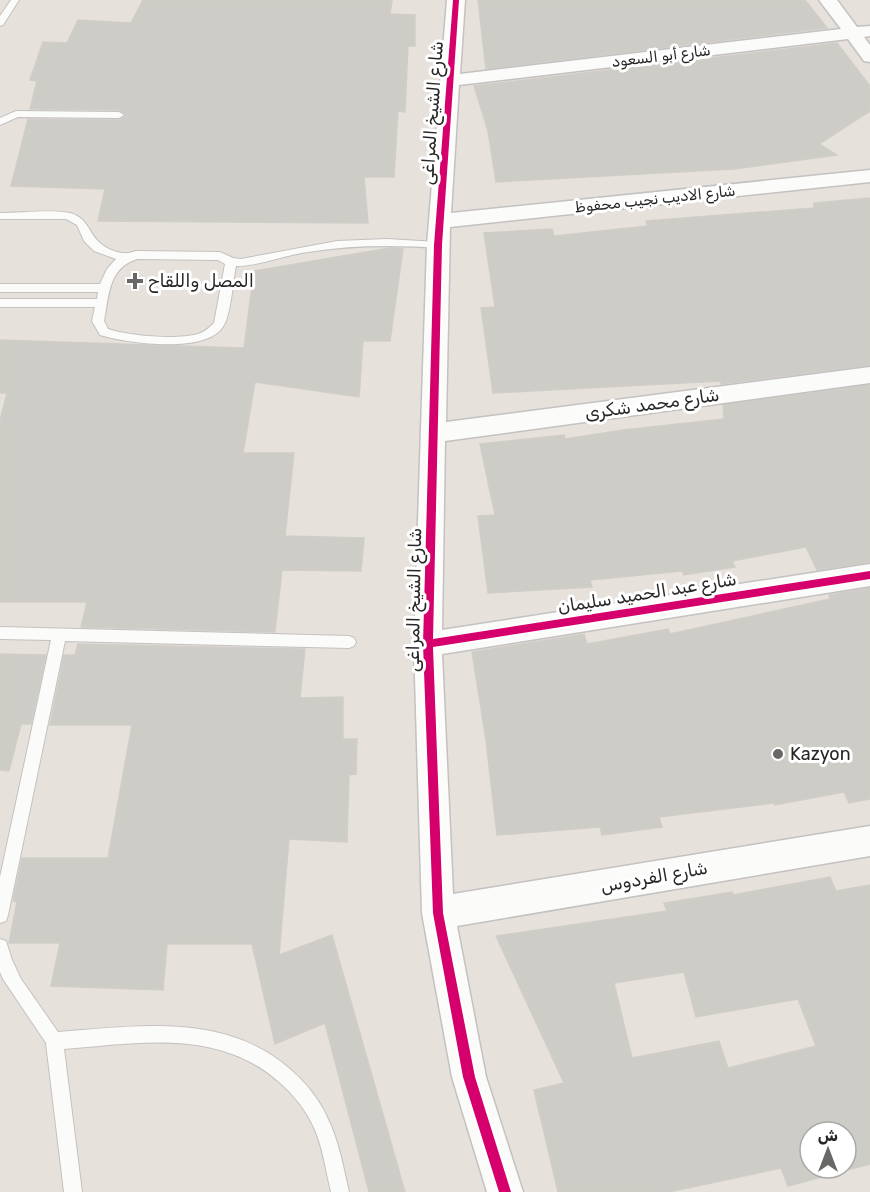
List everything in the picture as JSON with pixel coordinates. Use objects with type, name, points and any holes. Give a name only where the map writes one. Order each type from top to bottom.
[{"type":"street","name":"شارع الشيخ المراغى","points":[[456,0],[452,80],[439,233],[428,644],[438,913],[469,1077],[505,1192]]},
{"type":"street","points":[[828,0],[861,32],[870,57]]},
{"type":"street","name":"شارع أبو السعود","points":[[452,80],[861,32]]},
{"type":"street","name":"شارع الاديب نجيب محفوظ","points":[[439,233],[870,176]]},
{"type":"street","name":"شارع محمد شكرى","points":[[434,433],[870,375]]},
{"type":"street","name":"شارع عبد الحميد سليمان","points":[[428,644],[870,575]]},
{"type":"street","name":"شارع الفردوس","points":[[438,913],[870,841]]},
{"type":"lane","points":[[0,23],[15,0]]},
{"type":"lane","points":[[0,122],[16,114],[119,115]]},
{"type":"lane","points":[[0,216],[68,216],[85,228],[88,239],[98,249],[123,258]]},
{"type":"lane","points":[[231,262],[220,323],[213,331],[199,337],[112,335],[100,327],[98,321],[110,270],[123,258],[136,255],[212,255],[220,256],[231,262],[254,262],[303,249],[357,242],[403,242],[439,233]]},
{"type":"lane","points":[[0,288],[106,288]]},
{"type":"lane","points":[[0,303],[102,303]]},
{"type":"lane","points":[[0,633],[349,642]]},
{"type":"lane","points":[[0,915],[59,634]]},
{"type":"lane","points":[[0,947],[2,962],[17,988],[45,1024],[54,1041],[73,1192]]},
{"type":"lane","points":[[54,1041],[180,1034],[216,1037],[249,1049],[280,1068],[304,1095],[324,1130],[340,1192]]},
{"type":"building","points":[[143,0],[392,0],[390,14],[415,15],[415,46],[408,46],[405,112],[398,111],[394,177],[364,177],[368,223],[98,221],[105,189],[11,186],[28,119],[119,120],[126,116],[119,110],[30,109],[37,81],[30,80],[43,42],[67,43],[78,20],[131,23]]},
{"type":"building","points":[[478,0],[805,0],[827,28],[486,69]]},
{"type":"building","points":[[837,43],[870,86],[870,111],[819,144],[837,155],[734,169],[496,182],[488,131],[474,86]]},
{"type":"building","points":[[870,198],[870,365],[721,384],[721,381],[493,393],[481,308],[495,307],[484,233],[552,229],[554,236],[648,226],[646,221],[814,208],[814,203]]},
{"type":"building","points":[[390,248],[403,249],[390,341],[363,341],[359,397],[255,382],[243,453],[294,453],[285,536],[364,538],[361,571],[282,570],[275,632],[81,627],[87,602],[0,602],[0,421],[7,393],[0,393],[0,340],[244,348],[254,271]]},
{"type":"building","points":[[870,385],[870,562],[817,570],[806,547],[732,561],[735,567],[684,575],[682,571],[590,580],[592,587],[488,593],[478,516],[495,515],[480,444],[564,435],[565,439],[724,419],[723,405]]},
{"type":"building","points":[[870,588],[870,799],[849,803],[844,792],[775,805],[774,803],[659,817],[662,827],[602,835],[600,827],[497,835],[486,740],[472,652],[584,634],[587,644],[668,629],[670,634],[830,599],[829,595]]},
{"type":"building","points":[[78,644],[305,649],[300,698],[343,697],[343,739],[357,739],[356,774],[349,775],[347,842],[289,839],[279,955],[332,935],[405,1192],[369,1192],[325,1023],[275,1044],[252,944],[167,944],[163,990],[51,986],[60,943],[9,943],[17,902],[13,901],[22,858],[108,858],[132,725],[50,725],[64,655],[75,655]]},
{"type":"building","points":[[0,654],[46,655],[31,724],[21,724],[9,771],[0,770]]},
{"type":"building","points":[[830,877],[836,891],[870,885],[870,1164],[858,1167],[858,1120],[798,1120],[798,1180],[810,1180],[788,1186],[781,1168],[669,1192],[558,1192],[534,1090],[564,1083],[496,936],[667,911],[664,903],[732,892],[733,895]],"holes":[[[684,972],[696,1017],[798,999],[816,1046],[728,1068],[719,1041],[632,1058],[614,983]]]},
{"type":"cycle path","points":[[456,0],[438,245],[428,644],[438,913],[469,1077],[505,1192]]},
{"type":"cycle path","points":[[428,644],[870,575]]},
{"type":"place","name":"المصل واللقاح","points":[[135,281]]},
{"type":"place","name":"Kazyon","points":[[778,754]]}]
